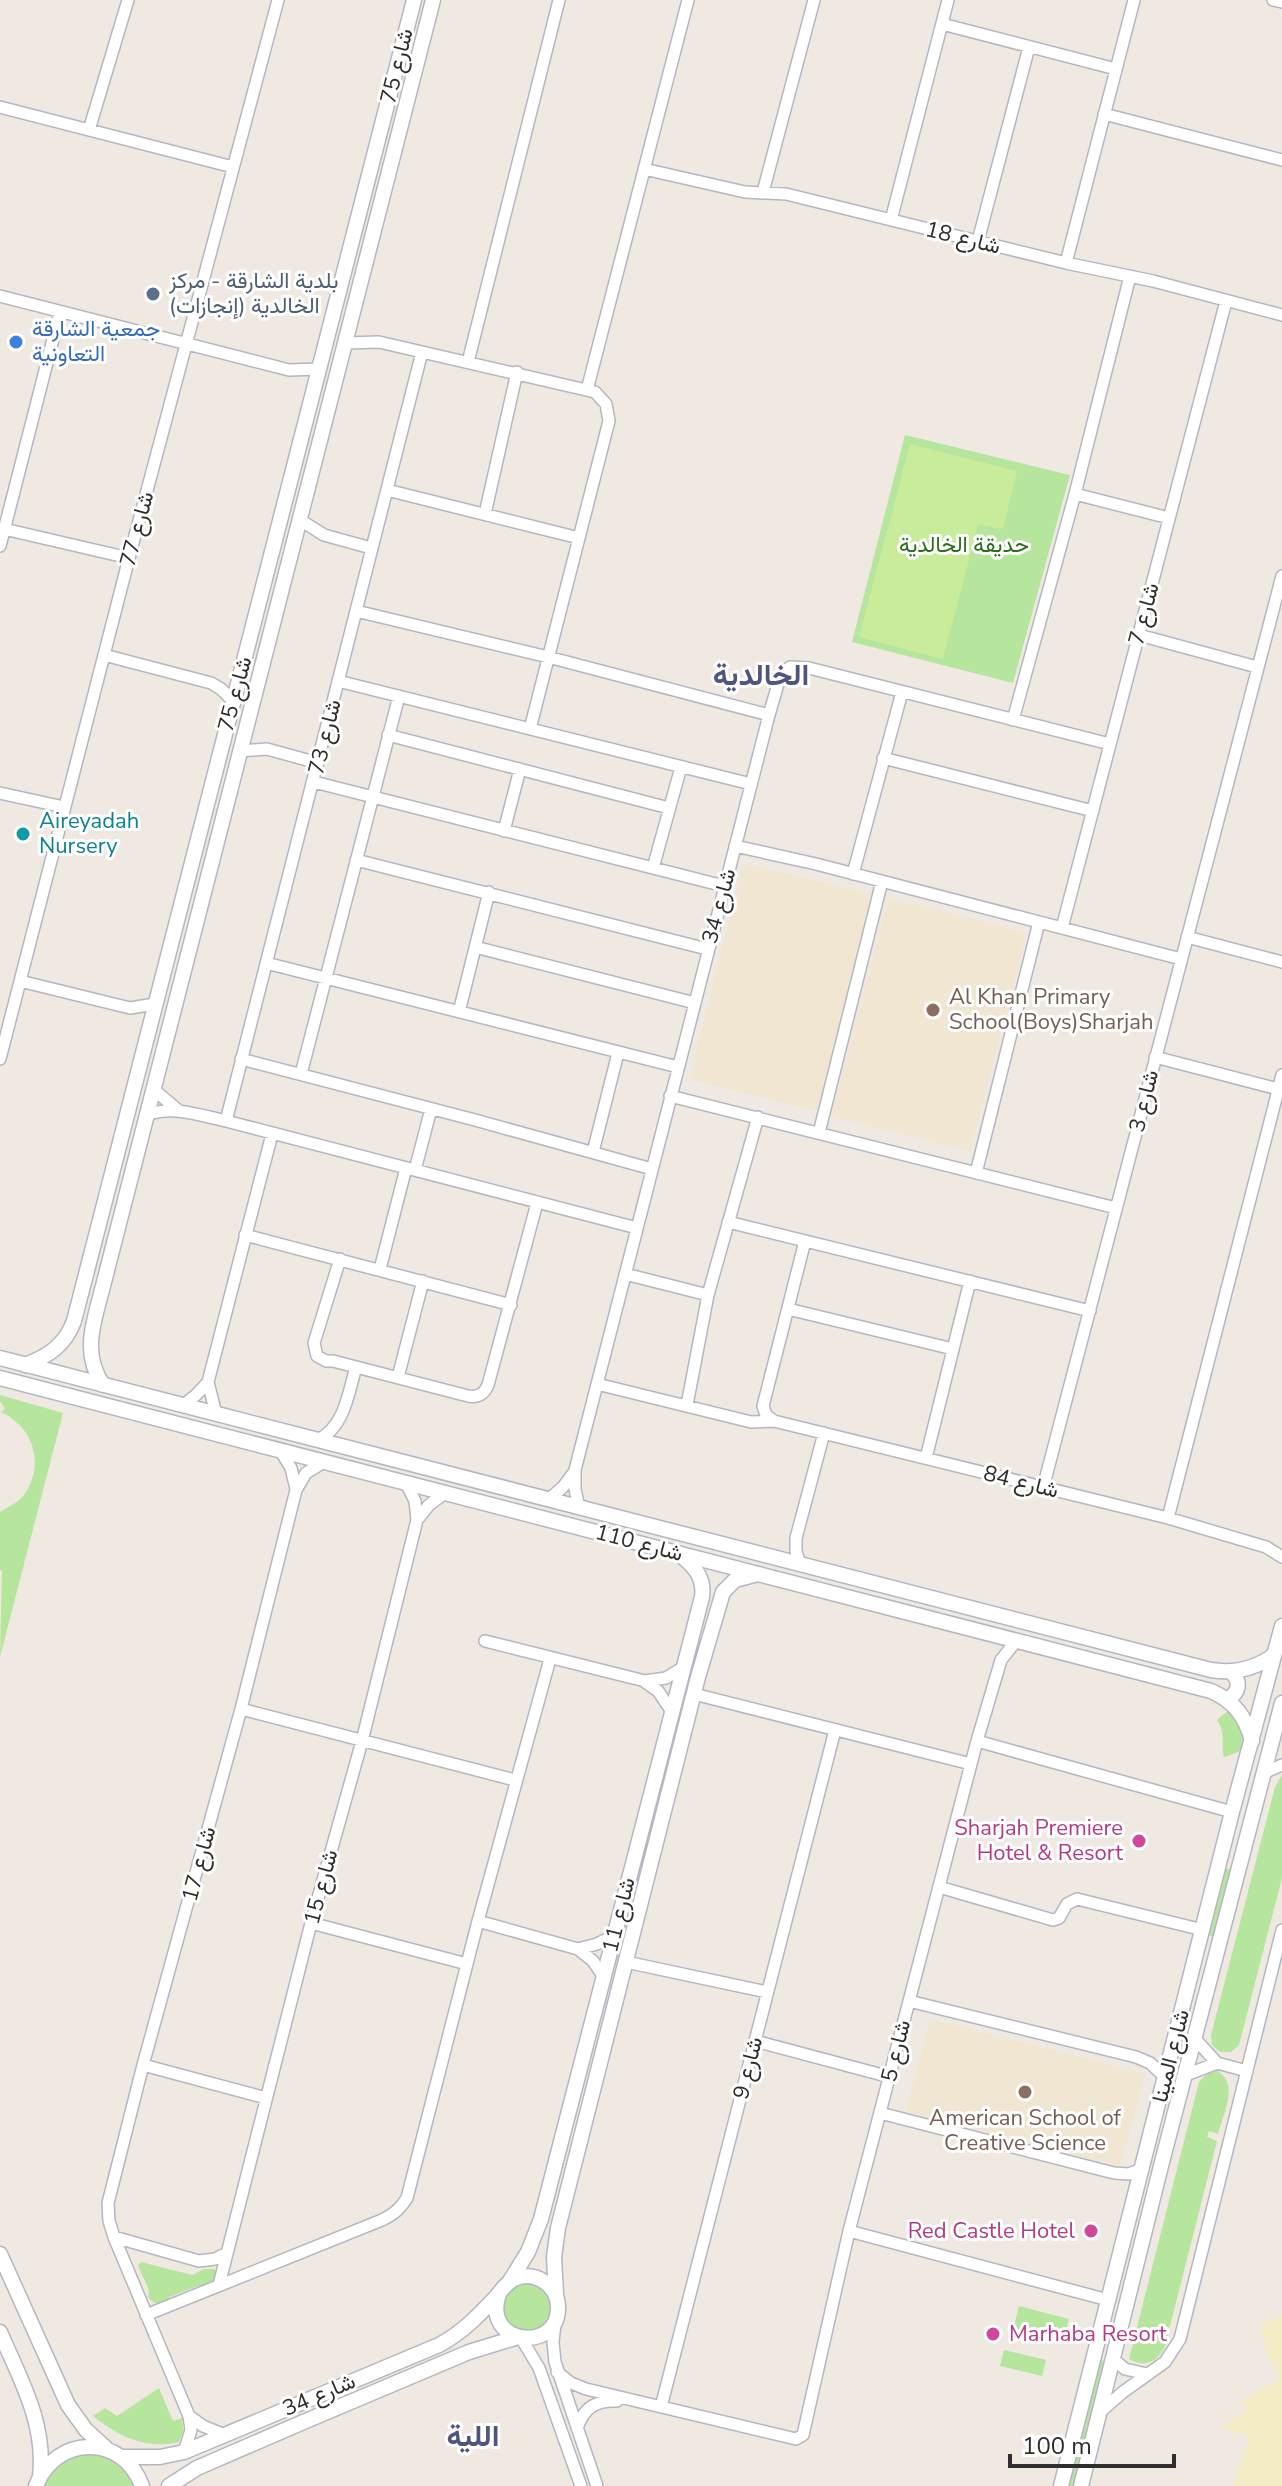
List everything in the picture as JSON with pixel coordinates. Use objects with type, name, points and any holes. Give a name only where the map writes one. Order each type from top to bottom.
[{"type":"street","points":[[89,130],[128,0]]},
{"type":"street","name":"شارع 77","points":[[0,1059],[129,558],[278,0]]},
{"type":"street","name":"شارع 75","points":[[66,1339],[74,1321],[414,0]]},
{"type":"street","points":[[424,33],[419,20],[425,0]]},
{"type":"street","name":"شارع 75","points":[[90,1346],[146,1115],[433,0]]},
{"type":"street","points":[[468,362],[559,0]]},
{"type":"street","points":[[587,390],[688,0]]},
{"type":"street","points":[[763,192],[814,0]]},
{"type":"street","points":[[891,220],[948,0]]},
{"type":"street","points":[[1066,263],[1134,0]]},
{"type":"street","points":[[1273,0],[1282,2]]},
{"type":"street","points":[[942,24],[1116,69]]},
{"type":"street","points":[[978,241],[1029,47]]},
{"type":"street","points":[[0,107],[233,167]]},
{"type":"street","points":[[1104,114],[1282,160]]},
{"type":"street","name":"شارع 18","points":[[644,169],[736,191],[786,194],[1282,315]]},
{"type":"street","points":[[1013,720],[1130,276]]},
{"type":"street","points":[[0,296],[289,370],[319,369],[326,375],[323,399],[328,405]]},
{"type":"street","points":[[338,297],[343,307],[339,333],[346,343],[379,342],[587,390],[602,397],[609,411],[609,421],[530,729]]},
{"type":"street","name":"شارع 7","points":[[1062,928],[1226,301]]},
{"type":"street","points":[[0,546],[60,312]]},
{"type":"street","points":[[351,324],[379,342]]},
{"type":"street","name":"شارع 73","points":[[226,1121],[422,352]]},
{"type":"street","points":[[289,370],[314,391]]},
{"type":"street","points":[[485,514],[517,372]]},
{"type":"street","points":[[387,490],[579,538]]},
{"type":"street","points":[[1075,494],[1169,518]]},
{"type":"street","points":[[300,520],[324,535],[371,548]]},
{"type":"street","points":[[4,529],[129,558]]},
{"type":"street","points":[[294,541],[324,535]]},
{"type":"street","name":"شارع 3","points":[[1043,1488],[1282,576]]},
{"type":"street","points":[[356,611],[769,715]]},
{"type":"street","points":[[1139,635],[1257,667]]},
{"type":"street","points":[[104,655],[211,683],[225,693],[232,704],[237,719],[233,741],[240,751],[267,749],[318,763]]},
{"type":"street","name":"شارع 34","points":[[579,1508],[575,1470],[707,949],[780,677],[787,668],[809,668],[1110,744]]},
{"type":"street","points":[[211,683],[239,679]]},
{"type":"street","points":[[338,681],[751,784]]},
{"type":"street","points":[[853,874],[902,692]]},
{"type":"street","points":[[301,1074],[399,696]]},
{"type":"street","points":[[245,732],[267,749]]},
{"type":"street","points":[[388,735],[669,808]]},
{"type":"street","points":[[883,758],[1093,811]]},
{"type":"street","points":[[653,868],[681,767]]},
{"type":"street","points":[[504,831],[520,769]]},
{"type":"street","points":[[314,782],[724,886]]},
{"type":"street","points":[[0,793],[64,807]]},
{"type":"street","points":[[735,846],[1181,959]]},
{"type":"street","points":[[356,860],[707,949]]},
{"type":"street","points":[[819,1133],[882,881]]},
{"type":"street","points":[[459,1012],[489,892]]},
{"type":"street","points":[[976,1173],[1039,922]]},
{"type":"street","points":[[1187,937],[1282,962]]},
{"type":"street","points":[[475,947],[695,1003]]},
{"type":"street","points":[[266,963],[678,1067]]},
{"type":"street","points":[[20,981],[130,1008],[155,1004],[162,1012],[159,1037],[164,1047]]},
{"type":"street","points":[[130,1008],[149,1029]]},
{"type":"street","points":[[593,1152],[618,1053]]},
{"type":"street","points":[[1155,1057],[1278,1089]]},
{"type":"street","points":[[241,1059],[652,1169]]},
{"type":"street","points":[[1168,1518],[1282,1075]]},
{"type":"street","points":[[153,1089],[178,1110]]},
{"type":"street","points":[[670,1096],[1116,1208]]},
{"type":"street","points":[[380,1269],[431,1109]]},
{"type":"street","points":[[146,1115],[162,1110],[178,1110],[226,1121],[637,1228]]},
{"type":"street","points":[[687,1405],[708,1295],[758,1117]]},
{"type":"street","points":[[216,1414],[208,1382],[272,1134]]},
{"type":"street","points":[[340,1259],[317,1336],[320,1349],[333,1361],[473,1397],[483,1394],[488,1385],[537,1203]]},
{"type":"street","points":[[728,1222],[1090,1311]]},
{"type":"street","points":[[245,1235],[511,1305]]},
{"type":"street","points":[[774,1421],[766,1415],[763,1406],[805,1241]]},
{"type":"street","points":[[625,1274],[708,1295]]},
{"type":"street","points":[[398,1377],[423,1281]]},
{"type":"street","points":[[926,1458],[970,1281]]},
{"type":"street","points":[[788,1309],[953,1349]]},
{"type":"street","points":[[25,1365],[47,1355],[66,1339],[69,1346],[76,1350],[90,1346],[92,1363],[103,1385]]},
{"type":"street","name":"شارع 110","points":[[3,1361],[1211,1670],[1231,1672]]},
{"type":"street","points":[[318,1440],[330,1433],[339,1422],[356,1367]]},
{"type":"street","name":"شارع 110","points":[[0,1378],[1017,1640],[1211,1691],[1227,1699]]},
{"type":"street","points":[[183,1405],[208,1382]]},
{"type":"street","name":"شارع 84","points":[[597,1384],[751,1422],[774,1421],[1168,1518],[1266,1547],[1282,1557]]},
{"type":"street","points":[[339,1422],[347,1448]]},
{"type":"street","points":[[800,1564],[796,1538],[824,1433]]},
{"type":"street","points":[[280,1450],[291,1468],[296,1490]]},
{"type":"street","points":[[296,1490],[306,1473],[324,1462]]},
{"type":"street","name":"شارع 34","points":[[548,1500],[563,1487],[575,1470]]},
{"type":"street","points":[[406,1483],[415,1501],[417,1520]]},
{"type":"street","name":"شارع 17","points":[[189,2416],[114,2237],[108,2203],[241,1709],[296,1490]]},
{"type":"street","points":[[417,1520],[429,1505],[445,1493]]},
{"type":"street","name":"شارع 15","points":[[219,2285],[417,1520]]},
{"type":"street","points":[[776,1558],[788,1550],[796,1538]]},
{"type":"street","points":[[677,1553],[678,1543],[699,1547],[708,1542]]},
{"type":"street","name":"شارع 84","points":[[1266,1547],[1282,1545]]},
{"type":"street","name":"شارع 11","points":[[510,2281],[528,2252],[541,2219],[703,1585],[695,1569],[677,1553]]},
{"type":"street","name":"شارع 11","points":[[556,2294],[556,2238],[694,1694],[723,1592],[735,1580],[758,1574]]},
{"type":"street","points":[[828,1592],[846,1588],[888,1599],[898,1590]]},
{"type":"street","name":"شارع المينا","points":[[1061,2486],[1282,1626]]},
{"type":"street","points":[[993,1634],[1001,1660]]},
{"type":"street","name":"شارع 5","points":[[661,2407],[796,2439],[802,2437],[849,2231],[977,1741],[1001,1660],[1017,1640]]},
{"type":"street","points":[[485,1641],[645,1681],[666,1678],[684,1667]]},
{"type":"street","points":[[1252,1741],[1246,1721],[1227,1699],[1238,1689],[1237,1679],[1231,1672],[1250,1668],[1274,1655]]},
{"type":"street","points":[[146,2315],[382,2220],[402,2207],[407,2198],[515,1780],[550,1659]]},
{"type":"street","points":[[645,1681],[658,1691],[672,1712]]},
{"type":"street","points":[[694,1694],[971,1764]]},
{"type":"street","name":"شارع المينا","points":[[1081,2486],[1263,1773],[1277,1746],[1282,1703]]},
{"type":"street","points":[[241,1709],[515,1780]]},
{"type":"street","name":"شارع 9","points":[[661,2407],[835,1730]]},
{"type":"street","points":[[977,1741],[1232,1812]]},
{"type":"street","points":[[658,1764],[663,1779],[656,1813],[661,1825]]},
{"type":"street","points":[[1263,1773],[1282,1765]]},
{"type":"street","points":[[1238,1792],[1243,1808],[1231,1854],[1233,1860],[1240,1863]]},
{"type":"street","points":[[939,1887],[1050,1919],[1059,1918],[1067,1904],[1077,1899],[1203,1930]]},
{"type":"street","points":[[478,1921],[578,1949],[593,1961],[603,1976]]},
{"type":"street","points":[[311,1923],[467,1964]]},
{"type":"street","points":[[1100,2413],[1169,2356],[1182,2332],[1282,1930]]},
{"type":"street","points":[[578,1949],[613,1936]]},
{"type":"street","points":[[626,1962],[767,1992]]},
{"type":"street","points":[[909,2001],[1136,2057],[1150,2063],[1165,2077]]},
{"type":"street","points":[[1196,2040],[1217,2063],[1247,2071]]},
{"type":"street","points":[[755,2041],[890,2077]]},
{"type":"street","points":[[580,2138],[575,2136],[572,2129],[584,2081],[581,2063]]},
{"type":"street","points":[[1186,2075],[1217,2063]]},
{"type":"street","points":[[143,2065],[266,2098]]},
{"type":"street","points":[[880,2113],[1114,2173],[1129,2174],[1142,2169]]},
{"type":"street","points":[[1128,2224],[1133,2225],[1136,2231],[1128,2268],[1133,2282]]},
{"type":"street","points":[[849,2231],[1108,2300]]},
{"type":"street","points":[[114,2237],[199,2261],[215,2259],[227,2253],[234,2267],[250,2273]]},
{"type":"street","points":[[0,2254],[68,2405],[86,2430],[136,2472],[142,2486]]},
{"type":"street","points":[[555,2323],[544,2334],[528,2338],[511,2334],[500,2323],[496,2309],[499,2294],[510,2281],[524,2276],[540,2278],[556,2294],[558,2309],[553,2342],[557,2372],[597,2486]]},
{"type":"street","name":"شارع 34","points":[[38,2481],[48,2465],[69,2450],[95,2447],[115,2454],[160,2457],[184,2452],[439,2345],[466,2327],[499,2294]]},
{"type":"street","points":[[0,2332],[37,2422],[41,2449],[38,2481]]},
{"type":"street","points":[[520,2338],[539,2368],[581,2486]]},
{"type":"street","name":"شارع 34","points":[[169,2486],[197,2468],[469,2352],[520,2338]]},
{"type":"street","points":[[1113,2359],[1132,2372],[1148,2374]]},
{"type":"street","points":[[557,2372],[578,2387],[661,2407]]},
{"type":"street","points":[[577,2428],[586,2410],[595,2403],[634,2401]]},
{"type":"street","points":[[189,2416],[225,2435]]},
{"type":"street","points":[[184,2452],[191,2430],[189,2416]]},
{"type":"shaded area","points":[[749,865],[867,893],[870,900],[819,1108],[813,1110],[693,1080],[691,1073],[742,870]]},
{"type":"shaded area","name":"Al Khan Primary School(Boys)Sharjah","points":[[888,898],[1027,933],[970,1151],[832,1116]]},
{"type":"shaded area","name":"American School of Creative Science","points":[[930,2019],[1145,2074],[1120,2166],[906,2111]]},
{"type":"green space","name":"حديقة الخالدية","points":[[905,435],[1070,475],[1013,683],[852,642]]},
{"type":"green space","points":[[910,444],[1017,471],[1003,529],[978,525],[943,659],[859,637]]},
{"type":"green space","points":[[0,1395],[63,1413],[0,1657],[0,1512],[26,1492],[32,1481],[35,1457],[21,1426],[1,1412],[5,1409]]},
{"type":"green space","points":[[1229,1710],[1241,1729],[1243,1745],[1241,1751],[1224,1757],[1222,1730],[1217,1720]]},
{"type":"green space","points":[[1282,1775],[1282,1878],[1239,2045],[1231,2052],[1220,2052],[1212,2045],[1211,2035],[1275,1787]]},
{"type":"green space","points":[[1225,1868],[1231,1870],[1214,1937],[1208,1935]]},
{"type":"green space","points":[[1217,2071],[1228,2083],[1228,2100],[1218,2134],[1209,2131],[1207,2137],[1217,2141],[1165,2346],[1159,2356],[1150,2362],[1135,2362],[1129,2359],[1199,2082],[1208,2073]]},
{"type":"green space","points":[[141,2262],[192,2275],[204,2269],[217,2272],[213,2283],[204,2288],[198,2286],[169,2297],[167,2303],[159,2303],[148,2297],[149,2290],[138,2266]]},
{"type":"green space","points":[[527,2283],[544,2290],[551,2307],[544,2324],[527,2331],[510,2324],[503,2307],[510,2290]]},
{"type":"green space","points":[[1019,2306],[1069,2319],[1063,2342],[1013,2330]]},
{"type":"green space","points":[[1004,2350],[1046,2360],[1042,2376],[1000,2366]]},
{"type":"green space","points":[[1100,2360],[1105,2361],[1073,2486],[1067,2486]]},
{"type":"green space","points":[[159,2388],[173,2421],[182,2418],[183,2431],[179,2442],[155,2444],[133,2440],[93,2416],[105,2408],[117,2416]]},
{"type":"green space","points":[[92,2453],[118,2464],[135,2486],[44,2486],[52,2472],[63,2462]]},
{"type":"sand","points":[[1282,2314],[1282,2486],[1234,2486],[1249,2436],[1219,2427],[1247,2411],[1241,2401],[1280,2378],[1262,2343],[1266,2339],[1263,2334],[1256,2339],[1263,2323]]},
{"type":"place","name":"بلدية الشارقة - مركز الخالدية (إنجازات)","points":[[153,294]]},
{"type":"place","name":"جمعية الشارقة التعاونية","points":[[16,342]]},
{"type":"place","name":"Aireyadah Nursery","points":[[23,834]]},
{"type":"place","name":"Al Khan Primary School(Boys)Sharjah","points":[[933,1010]]},
{"type":"place","name":"Sharjah Premiere Hotel & Resort","points":[[1139,1841]]},
{"type":"place","name":"American School of Creative Science","points":[[1025,2092]]},
{"type":"place","name":"Red Castle Hotel","points":[[1091,2231]]},
{"type":"place","name":"Marhaba Resort","points":[[993,2334]]},
{"type":"district","name":"الخالدية","points":[[761,675]]},
{"type":"district","name":"اللية","points":[[473,2436]]}]
